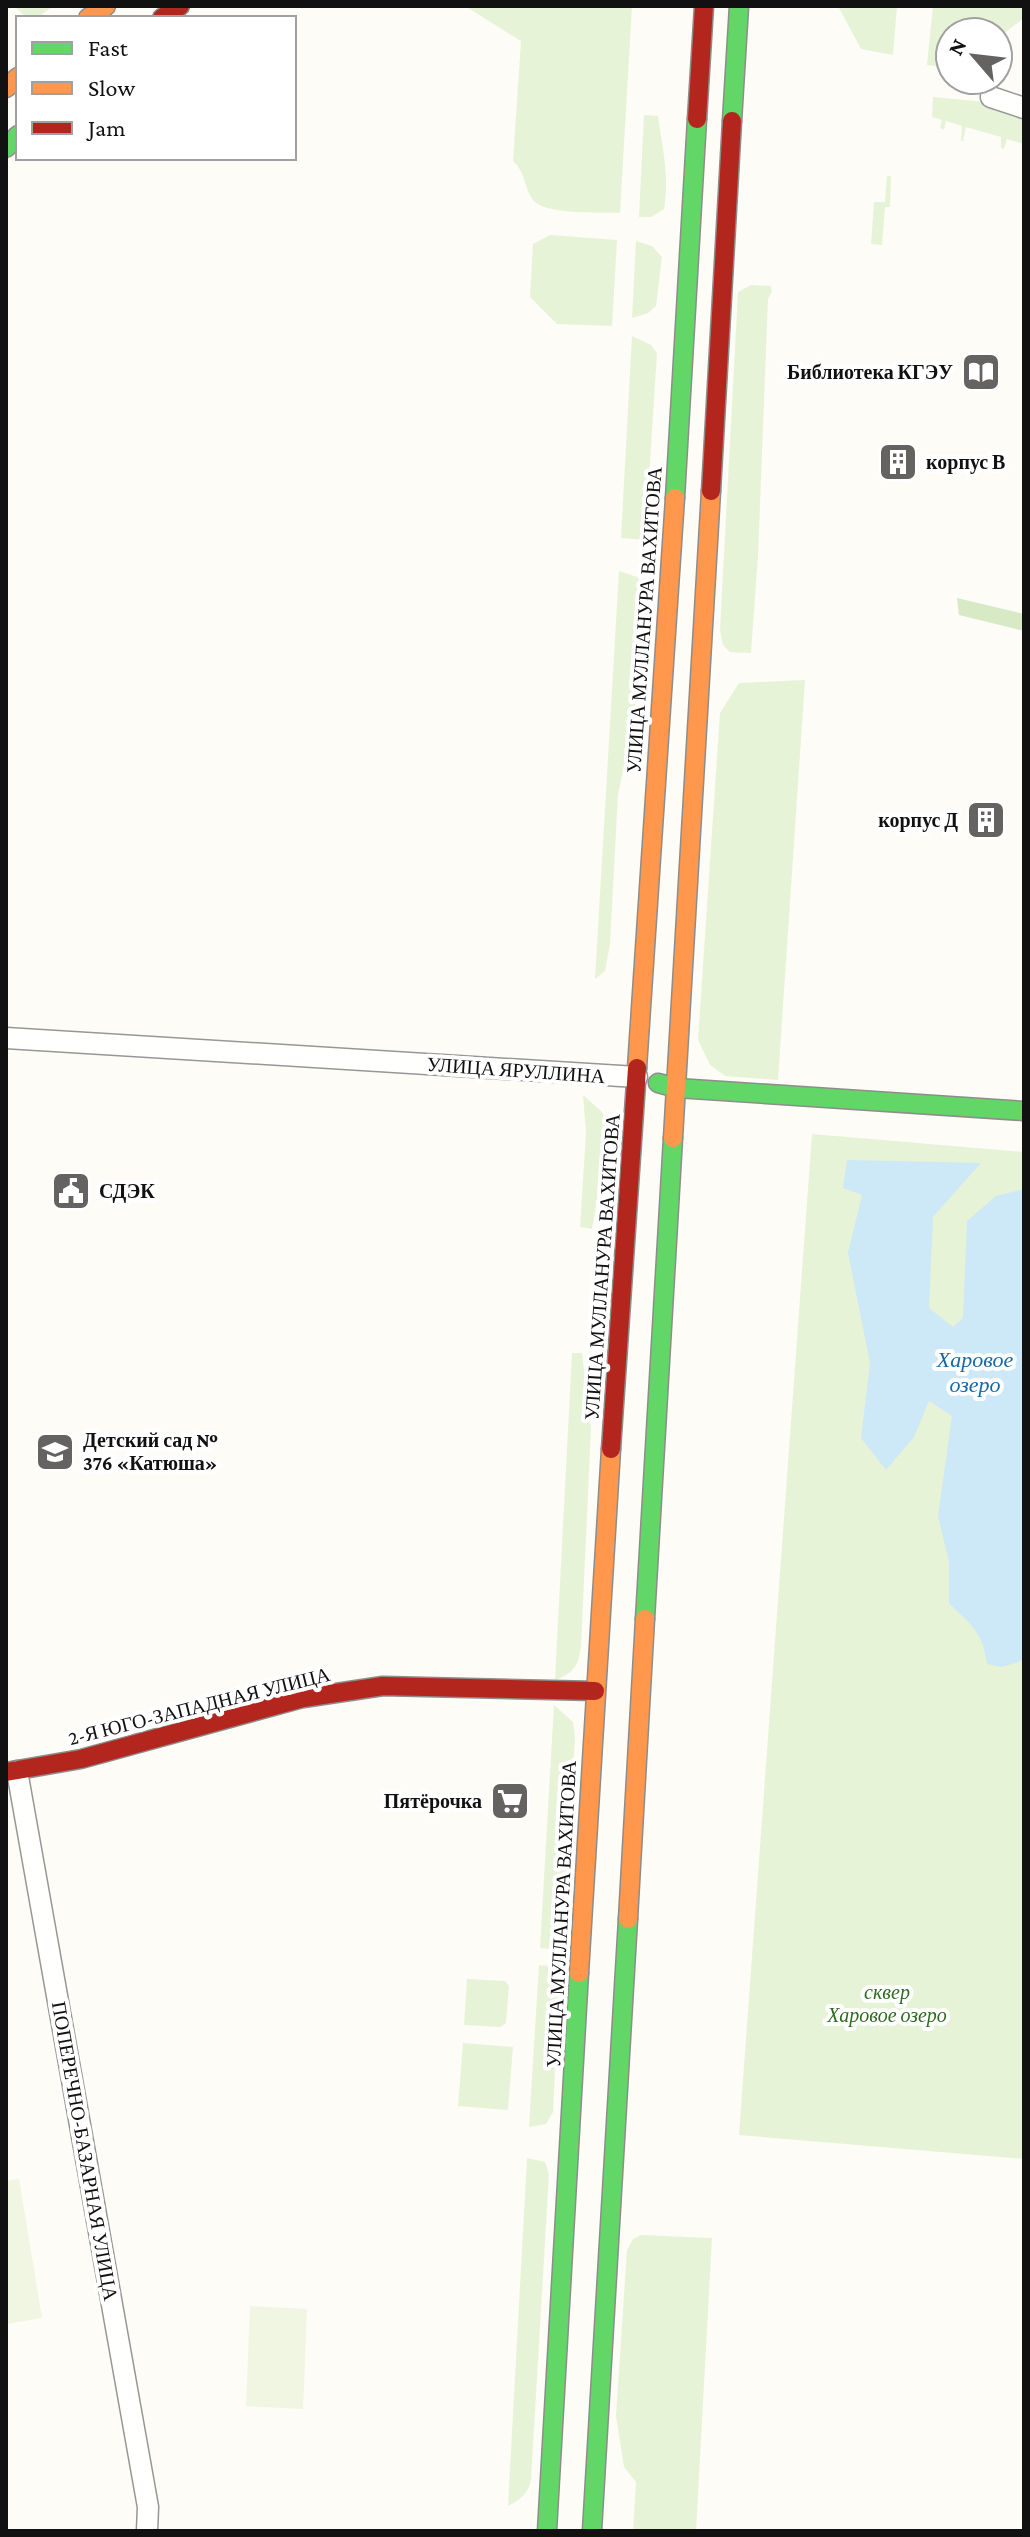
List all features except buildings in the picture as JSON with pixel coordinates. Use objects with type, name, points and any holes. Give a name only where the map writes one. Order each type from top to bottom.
[{"type":"main road","name":"УЛИЦА МУЛЛАНУРА ВАХИТОВА","points":[[547,2531],[595,1691],[704,6]]},
{"type":"main road","points":[[592,2531],[739,6]]},
{"type":"main road","name":"УЛИЦА ЯРУЛЛИНА","points":[[637,1077],[677,1088],[1024,1111]]},
{"type":"main road","name":"2-Я ЮГО-ЗАПАДНАЯ УЛИЦА","points":[[11,1772],[81,1759],[303,1698],[383,1686],[595,1691]]},
{"type":"street","points":[[991,97],[1024,108]]},
{"type":"street","name":"УЛИЦА ЯРУЛЛИНА","points":[[6,1038],[637,1077]]},
{"type":"street","name":"ПОПЕРЕЧНО-БАЗАРНАЯ УЛИЦА","points":[[11,1772],[148,2507],[147,2531]]},
{"type":"green space","points":[[14,6],[53,6],[40,16],[25,16]]},
{"type":"green space","points":[[465,6],[632,6],[620,213],[560,210],[539,205],[533,200],[521,171],[513,161],[521,41]]},
{"type":"green space","points":[[838,6],[897,6],[893,55],[861,49]]},
{"type":"green space","points":[[933,6],[1024,6],[1024,18],[1014,26],[1014,16],[934,16],[934,66],[927,65]]},
{"type":"green space","points":[[933,97],[986,102],[1024,116],[1024,144],[1007,139],[1004,149],[1001,148],[1001,137],[966,127],[961,141],[962,126],[946,121],[944,130],[940,128],[942,120],[932,117]]},
{"type":"green space","points":[[644,115],[658,116],[666,174],[664,209],[651,217],[639,217]]},
{"type":"green space","points":[[887,176],[891,176],[890,207],[885,207],[882,245],[871,244],[874,202],[885,202]]},
{"type":"green space","points":[[550,235],[617,240],[612,326],[557,324],[530,297],[533,244]]},
{"type":"green space","points":[[636,241],[652,246],[662,257],[656,306],[648,313],[632,318]]},
{"type":"green space","points":[[751,285],[771,286],[772,291],[768,299],[751,653],[730,652],[723,645],[720,630],[738,292]]},
{"type":"green space","points":[[632,336],[651,345],[657,353],[645,540],[621,538]]},
{"type":"green space","points":[[619,571],[637,577],[643,586],[634,721],[618,794],[610,944],[605,971],[595,979]]},
{"type":"green space","points":[[957,598],[1024,614],[1024,631],[959,615]]},
{"type":"green space","points":[[805,680],[778,1080],[725,1076],[710,1065],[698,1040],[720,713],[739,683]]},
{"type":"green space","points":[[583,1095],[602,1112],[609,1129],[592,1229],[580,1227],[586,1133]]},
{"type":"green space","name":"сквер Харовое озеро","points":[[812,1134],[1024,1152],[1024,2159],[739,2135]]},
{"type":"green space","points":[[572,1353],[582,1353],[591,1428],[581,1647],[574,1668],[555,1680]]},
{"type":"green space","points":[[554,1705],[573,1722],[575,1737],[562,1950],[540,1948]]},
{"type":"green space","points":[[539,1965],[560,1967],[553,2112],[546,2124],[529,2127]]},
{"type":"green space","points":[[467,1979],[505,1981],[509,1986],[506,2023],[500,2027],[464,2025]]},
{"type":"green space","points":[[463,2043],[513,2047],[508,2110],[458,2106]]},
{"type":"green space","points":[[527,2158],[545,2162],[549,2174],[531,2480],[523,2496],[508,2506]]},
{"type":"green space","points":[[19,2179],[42,2318],[6,2324],[6,2181]]},
{"type":"green space","points":[[641,2235],[712,2238],[696,2531],[633,2531],[636,2482],[624,2467],[616,2416],[627,2250],[633,2239]]},
{"type":"green space","points":[[250,2306],[307,2309],[303,2409],[246,2406]]},
{"type":"water","name":"Харовое озеро","points":[[847,1160],[981,1163],[933,1217],[929,1308],[953,1327],[963,1318],[967,1221],[996,1196],[1024,1189],[1024,1660],[1002,1667],[987,1664],[979,1636],[949,1603],[949,1562],[938,1516],[952,1416],[929,1401],[914,1437],[886,1470],[861,1438],[870,1363],[848,1253],[862,1195],[843,1188]]},
{"type":"traffic: fast","points":[[732,121],[739,6]]},
{"type":"traffic: fast","points":[[675,498],[697,119]]},
{"type":"traffic: fast","points":[[6,148],[16,137]]},
{"type":"traffic: fast","points":[[658,1083],[677,1088],[1024,1111]]},
{"type":"traffic: fast","points":[[645,1619],[673,1138]]},
{"type":"traffic: fast","points":[[592,2531],[628,1919]]},
{"type":"traffic: fast","points":[[547,2531],[579,1973]]},
{"type":"traffic: slow","points":[[91,16],[106,6]]},
{"type":"traffic: slow","points":[[6,88],[16,79]]},
{"type":"traffic: slow","points":[[673,1138],[711,491]]},
{"type":"traffic: slow","points":[[637,1068],[675,498]]},
{"type":"traffic: slow","points":[[579,1973],[611,1449]]},
{"type":"traffic: slow","points":[[628,1919],[645,1619]]},
{"type":"traffic: jam","points":[[165,16],[180,6]]},
{"type":"traffic: jam","points":[[697,119],[704,6]]},
{"type":"traffic: jam","points":[[711,491],[732,121]]},
{"type":"traffic: jam","points":[[611,1449],[637,1068]]},
{"type":"traffic: jam","points":[[6,1772],[81,1759],[303,1698],[383,1686],[595,1691]]},
{"type":"place","name":"Библиотека КГЭУ","points":[[981,372]]},
{"type":"place","name":"корпус В","points":[[898,462]]},
{"type":"place","name":"корпус Д","points":[[986,820]]},
{"type":"place","name":"СДЭК","points":[[71,1191]]},
{"type":"place","name":"Детский сад № 376 «Катюша»","points":[[55,1452]]},
{"type":"place","name":"Пятёрочка","points":[[510,1801]]}]
